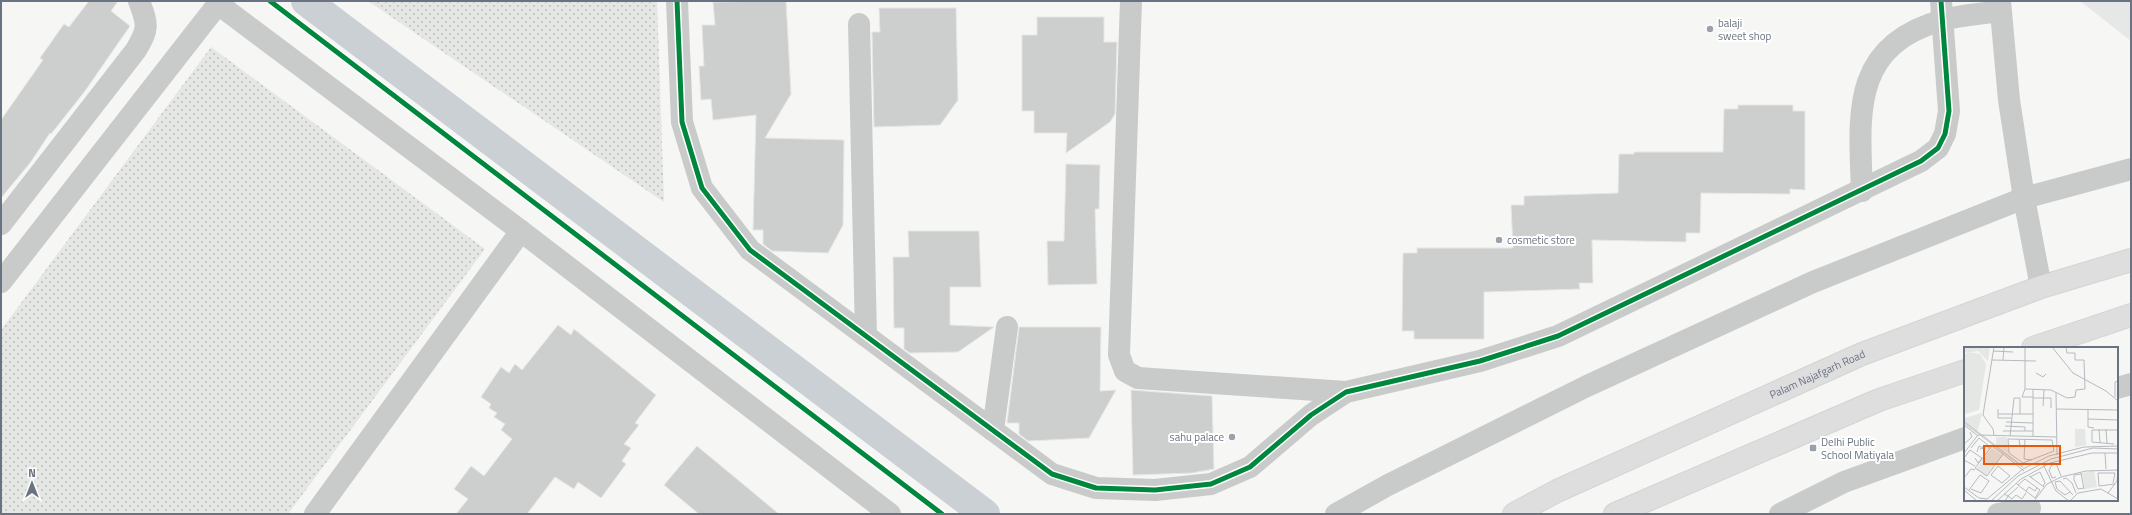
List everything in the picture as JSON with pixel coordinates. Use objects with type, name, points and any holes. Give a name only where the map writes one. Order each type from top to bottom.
[{"type":"main road","name":"Palam Najafgarh Road","points":[[1514,514],[1557,491],[1862,354],[2041,287],[2131,260]]},
{"type":"main road","points":[[2036,347],[2131,315]]},
{"type":"main road","points":[[1615,514],[1647,508],[1879,400],[1964,371]]},
{"type":"street","points":[[1,224],[136,50],[146,34],[145,18],[139,1]]},
{"type":"street","points":[[677,1],[682,122],[702,188],[750,250],[1052,474],[1096,488],[1163,489],[1211,484],[1250,467],[1311,415],[1346,392]]},
{"type":"street","points":[[1131,1],[1119,355],[1125,371],[1138,378],[1346,392],[1480,361],[1558,336],[1862,191],[1921,161],[1938,148],[1945,134],[1949,111],[1942,10]]},
{"type":"street","points":[[1,282],[217,2],[521,231],[890,514]]},
{"type":"street","points":[[1862,191],[1860,131],[1863,97],[1874,67],[1892,44],[1920,28],[1942,10],[2000,6],[2009,100],[2024,198],[2041,287]]},
{"type":"street","points":[[859,24],[866,336]]},
{"type":"street","points":[[1336,514],[1388,485],[1594,382],[1813,282],[2024,198],[2131,169]]},
{"type":"street","points":[[315,514],[521,231]]},
{"type":"street","points":[[993,430],[1007,327]]},
{"type":"street","points":[[2118,388],[2131,384]]},
{"type":"street","points":[[1780,514],[1844,482],[1964,438]]},
{"type":"street","points":[[1998,514],[2030,507]]},
{"type":"shaded area","points":[[368,1],[657,1],[664,202]]},
{"type":"shaded area","points":[[2080,1],[2131,1],[2131,41]]},
{"type":"shaded area","points":[[211,47],[485,249],[288,514],[1,514],[1,330]]},
{"type":"building","points":[[89,1],[118,1],[111,11],[130,26],[85,91],[51,134],[50,133],[30,163],[1,198],[1,120],[43,60],[40,58],[64,24],[69,27]]},
{"type":"building","points":[[786,1],[791,94],[765,138],[844,140],[843,225],[828,253],[772,251],[763,244],[763,230],[753,230],[756,115],[713,120],[711,99],[701,100],[699,66],[704,66],[702,25],[715,25],[713,2]]},
{"type":"building","points":[[879,8],[956,8],[958,100],[940,125],[874,127],[872,32],[880,32]]},
{"type":"building","points":[[1037,17],[1104,17],[1104,42],[1117,42],[1115,114],[1110,122],[1066,153],[1067,133],[1034,133],[1034,111],[1022,111],[1022,35],[1037,35]]},
{"type":"building","points":[[1738,105],[1793,105],[1793,111],[1805,111],[1805,190],[1790,189],[1790,194],[1701,193],[1700,233],[1686,233],[1686,242],[1592,240],[1593,283],[1579,283],[1580,289],[1484,292],[1484,339],[1414,339],[1414,331],[1402,331],[1403,253],[1417,253],[1417,248],[1513,248],[1511,205],[1524,205],[1524,196],[1618,193],[1619,154],[1634,154],[1634,152],[1723,152],[1724,109],[1738,109]]},
{"type":"building","points":[[1066,164],[1100,165],[1099,209],[1095,209],[1097,284],[1048,285],[1047,241],[1064,241]]},
{"type":"building","points":[[908,231],[979,231],[981,287],[950,287],[950,325],[994,327],[958,352],[910,353],[904,349],[904,328],[894,328],[893,257],[909,257]]},
{"type":"building","points":[[558,325],[571,335],[574,329],[656,395],[635,423],[639,425],[624,444],[631,448],[622,461],[626,464],[601,498],[578,482],[574,489],[555,477],[527,514],[456,514],[468,499],[454,489],[471,466],[484,476],[512,439],[501,430],[505,424],[494,417],[497,413],[489,408],[491,404],[481,397],[501,367],[509,373],[515,364],[522,370]]},
{"type":"building","points":[[1019,327],[1101,327],[1100,391],[1116,390],[1089,438],[1028,441],[1019,434],[1019,423],[1007,423]]},
{"type":"building","points":[[1131,390],[1212,396],[1214,469],[1192,473],[1133,475]]},
{"type":"building","points":[[697,446],[779,514],[699,514],[664,485]]},
{"type":"waterway","points":[[306,1],[985,514]]},
{"type":"cycle path","points":[[270,1],[942,514]]},
{"type":"cycle path","points":[[677,1],[682,122],[702,188],[750,250],[1052,474],[1096,488],[1155,490],[1211,484],[1250,467],[1311,415],[1346,392],[1480,361],[1558,336],[1921,161],[1938,148],[1945,134],[1949,111],[1941,1]]},
{"type":"place","name":"balaji sweet shop","points":[[1710,29]]},
{"type":"place","name":"cosmetic store","points":[[1499,240]]},
{"type":"place","name":"sahu palace","points":[[1232,437]]},
{"type":"place","name":"Delhi Public School Matiyala","points":[[1813,448]]}]
